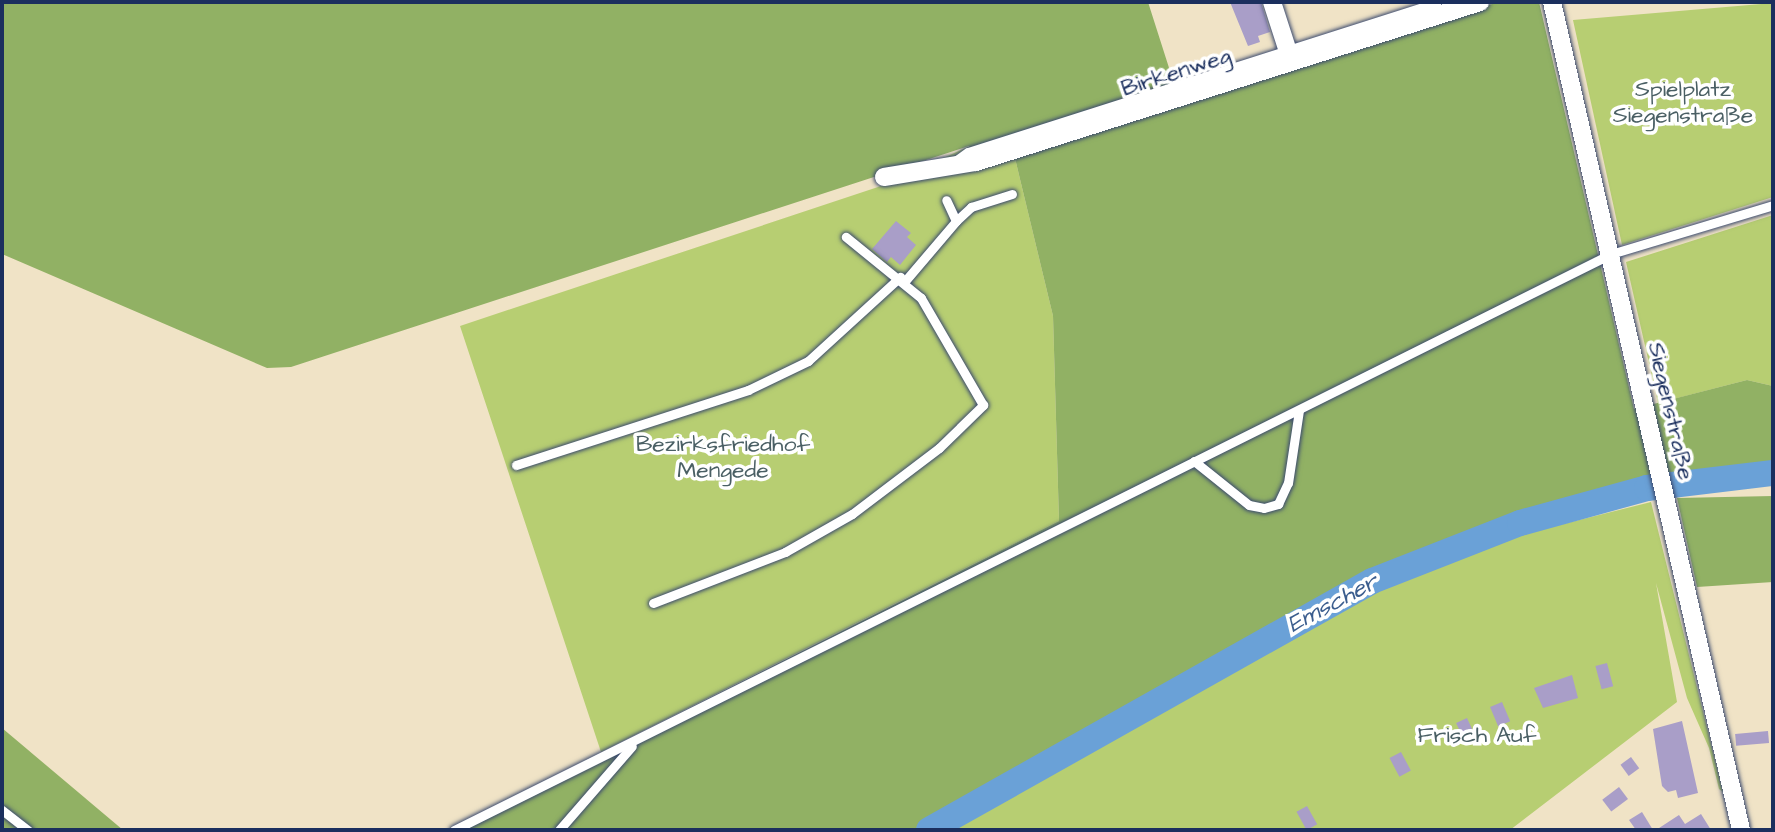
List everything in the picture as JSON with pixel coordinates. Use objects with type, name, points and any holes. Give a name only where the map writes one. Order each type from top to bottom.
[{"type":"street","points":[[1272,2],[1289,56]]},
{"type":"street","name":"Birkenweg","points":[[884,177],[976,162],[1289,56],[1480,2]]},
{"type":"street","name":"Siegenstraße","points":[[1552,2],[1741,830]]},
{"type":"lane","points":[[1289,56],[1437,2]]},
{"type":"lane","points":[[516,465],[748,390],[808,361],[902,279],[971,207],[1012,194]]},
{"type":"lane","points":[[946,200],[956,220]]},
{"type":"lane","points":[[454,830],[1611,254],[1773,205]]},
{"type":"lane","points":[[653,603],[785,552],[852,514],[939,448],[983,405],[939,324],[902,279],[846,237]]},
{"type":"lane","points":[[1194,461],[1249,505],[1264,508],[1278,503],[1288,483],[1299,410]]},
{"type":"lane","points":[[559,830],[635,742]]},
{"type":"lane","points":[[2,810],[28,830]]},
{"type":"green space","points":[[2,2],[1148,2],[1178,96],[1499,2],[1539,2],[1634,409],[1747,380],[1773,386],[1773,473],[1647,488],[1520,523],[1372,581],[930,830],[449,830],[1059,521],[1053,316],[1013,150],[976,162],[969,146],[291,367],[267,368],[2,254]]},
{"type":"green space","name":"Spielplatz Siegenstraße","points":[[1773,3],[1773,197],[1622,245],[1573,20]]},
{"type":"green space","name":"Bezirksfriedhof Mengede","points":[[970,146],[1013,150],[1053,316],[1059,521],[601,752],[460,326],[878,187]]},
{"type":"green space","points":[[1773,215],[1773,386],[1747,380],[1658,403],[1626,262]]},
{"type":"green space","points":[[1773,496],[1773,582],[1697,587],[1677,498]]},
{"type":"green space","name":"Frisch Auf","points":[[1651,502],[1723,792],[1719,789],[1709,748],[1687,698],[1656,583],[1677,702],[1510,830],[929,830],[1372,581],[1439,555]]},
{"type":"green space","points":[[2,728],[123,830],[2,830]]},
{"type":"building","points":[[1230,2],[1261,2],[1270,32],[1258,36],[1260,42],[1248,46]]},
{"type":"building","points":[[896,221],[911,233],[907,237],[916,245],[900,265],[891,257],[887,262],[872,249]]},
{"type":"building","points":[[1607,663],[1613,686],[1602,689],[1595,666]]},
{"type":"building","points":[[1572,675],[1578,698],[1543,708],[1534,688]]},
{"type":"building","points":[[1502,702],[1510,721],[1498,726],[1490,707]]},
{"type":"building","points":[[1467,718],[1476,737],[1465,742],[1456,723]]},
{"type":"building","points":[[1682,721],[1698,793],[1678,798],[1676,790],[1668,792],[1662,786],[1653,729]]},
{"type":"building","points":[[1768,731],[1769,743],[1736,746],[1735,734]]},
{"type":"building","points":[[1401,752],[1411,771],[1399,777],[1390,758]]},
{"type":"building","points":[[1631,757],[1639,768],[1629,776],[1620,765]]},
{"type":"building","points":[[1619,787],[1628,799],[1611,812],[1602,800]]},
{"type":"building","points":[[1307,806],[1317,824],[1307,830],[1297,812]]},
{"type":"building","points":[[1642,812],[1653,830],[1636,830],[1629,820]]},
{"type":"building","points":[[1701,814],[1711,830],[1656,830],[1679,815],[1685,824]]},
{"type":"waterway","name":"Emscher","points":[[929,830],[1372,581],[1520,523],[1647,488],[1773,473]]}]
